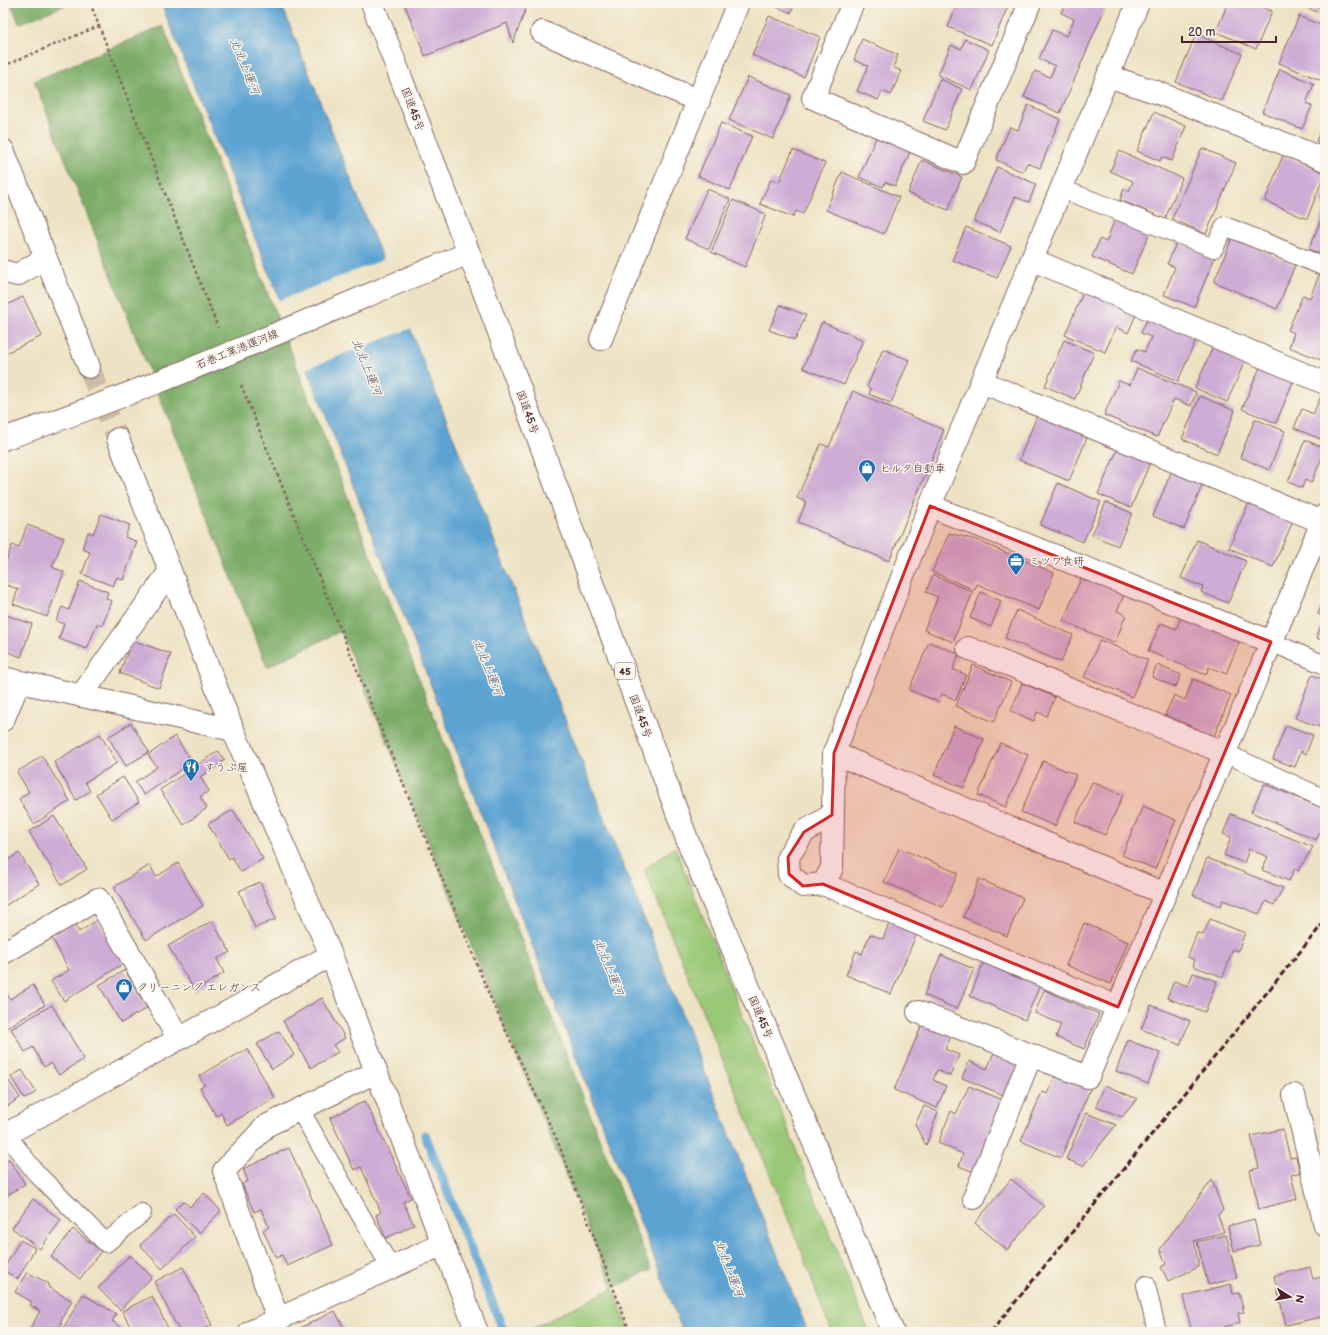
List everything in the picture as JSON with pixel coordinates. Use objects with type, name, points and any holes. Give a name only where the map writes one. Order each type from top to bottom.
[{"type":"main road","name":"国道45号","points":[[372,3],[469,253],[688,842],[893,1332]]},
{"type":"main road","points":[[601,339],[738,3]]},
{"type":"main road","points":[[852,3],[813,98],[963,163],[1030,3]]},
{"type":"main road","points":[[823,884],[832,868],[834,753],[930,506],[1138,3]]},
{"type":"main road","points":[[542,32],[699,101]]},
{"type":"main road","points":[[1108,76],[1156,92],[1325,160]]},
{"type":"main road","points":[[3,150],[89,367]]},
{"type":"main road","name":"石巻工業港運河線","points":[[3,439],[64,418],[257,342],[469,253]]},
{"type":"main road","points":[[3,271],[17,275],[46,258]]},
{"type":"main road","points":[[1033,260],[1325,383]]},
{"type":"main road","points":[[918,1012],[1088,1077],[1324,519],[982,382]]},
{"type":"main road","points":[[118,439],[233,730],[331,955],[477,1332]]},
{"type":"main road","points":[[930,506],[1271,642]]},
{"type":"main road","points":[[81,696],[170,571]]},
{"type":"main road","points":[[968,648],[1225,753]]},
{"type":"main road","points":[[3,720],[11,680],[233,730]]},
{"type":"main road","points":[[834,753],[1165,894]]},
{"type":"main road","points":[[832,815],[804,832],[788,856],[789,874],[803,886],[823,884],[1118,1007]]},
{"type":"main road","points":[[3,953],[98,899],[178,1038]]},
{"type":"main road","points":[[5,1135],[178,1038],[331,955]]},
{"type":"main road","points":[[974,1198],[1031,1055]]},
{"type":"main road","points":[[278,1320],[224,1171],[266,1126],[376,1072]]},
{"type":"main road","points":[[1294,1095],[1325,1225]]},
{"type":"main road","points":[[250,1332],[443,1244]]},
{"type":"lane","points":[[1062,189],[1214,248],[1224,226],[1325,267]]},
{"type":"lane","points":[[1271,642],[1325,664]]},
{"type":"lane","points":[[1225,753],[1325,798]]},
{"type":"lane","points":[[300,1110],[391,1268]]},
{"type":"lane","points":[[5,1135],[36,1173],[106,1243],[142,1213]]},
{"type":"lane","points":[[1146,1285],[1157,1332]]},
{"type":"path","points":[[90,3],[219,330]]},
{"type":"path","points":[[3,66],[99,26]]},
{"type":"path","points":[[241,385],[491,999],[558,1142],[630,1332]]},
{"type":"highlighted area","points":[[930,506],[1271,642],[1118,1007],[823,884],[803,886],[789,874],[788,857],[804,832],[832,815],[834,753]]},
{"type":"green space","points":[[11,3],[70,3],[19,24]]},
{"type":"green space","points":[[163,26],[651,1270],[613,1288],[341,631],[267,667],[34,81]]},
{"type":"green space","points":[[675,847],[869,1332],[831,1332],[803,1255],[644,869]]},
{"type":"green space","points":[[613,1288],[630,1332],[525,1332]]},
{"type":"water","name":"北北上運河","points":[[161,3],[281,3],[808,1332],[683,1332],[319,398]]},
{"type":"pier","points":[[385,259],[412,328],[305,369],[278,301]]},
{"type":"building","points":[[404,3],[528,3],[513,43],[507,23],[425,56]]},
{"type":"building","points":[[768,3],[795,3],[791,13]]},
{"type":"building","points":[[958,3],[1009,3],[992,45],[948,27]]},
{"type":"building","points":[[1065,3],[1107,3],[1060,113],[1024,97],[1035,71],[1050,77],[1055,66],[1039,59],[1052,30],[1067,36],[1074,19],[1061,13]]},
{"type":"building","points":[[1228,3],[1252,3],[1272,11],[1256,49],[1216,32]]},
{"type":"building","points":[[1307,3],[1325,3],[1325,15],[1305,7]]},
{"type":"building","points":[[769,16],[820,37],[804,77],[752,55]]},
{"type":"building","points":[[1299,16],[1325,27],[1325,82],[1279,63]]},
{"type":"building","points":[[1196,34],[1242,54],[1222,101],[1176,82]]},
{"type":"building","points":[[862,39],[898,55],[893,67],[901,71],[891,95],[882,91],[878,100],[857,91],[868,66],[854,60]]},
{"type":"building","points":[[965,39],[989,50],[972,90],[938,75],[951,45],[961,49]]},
{"type":"building","points":[[1280,69],[1314,84],[1306,103],[1312,106],[1302,129],[1262,112]]},
{"type":"building","points":[[748,77],[791,95],[773,139],[729,120]]},
{"type":"building","points":[[940,79],[962,89],[945,130],[923,121]]},
{"type":"building","points":[[1028,105],[1060,119],[1040,168],[1027,163],[1023,172],[996,160],[1010,127],[1018,130]]},
{"type":"building","points":[[1154,112],[1186,126],[1172,161],[1162,157],[1160,161],[1137,151]]},
{"type":"building","points":[[1325,120],[1325,144],[1316,141]]},
{"type":"building","points":[[721,123],[752,136],[730,190],[698,176]]},
{"type":"building","points":[[879,131],[913,145],[895,186],[885,182],[883,187],[859,177]]},
{"type":"building","points":[[1202,148],[1236,163],[1206,234],[1172,219]]},
{"type":"building","points":[[793,150],[825,163],[803,214],[796,211],[793,217],[760,204],[771,179],[779,182]]},
{"type":"building","points":[[1119,151],[1182,178],[1165,219],[1120,200],[1124,189],[1129,191],[1133,181],[1110,171]]},
{"type":"building","points":[[1283,155],[1325,173],[1307,219],[1265,201]]},
{"type":"building","points":[[922,160],[962,177],[948,210],[908,193]]},
{"type":"building","points":[[997,167],[1036,184],[1029,202],[1015,197],[1000,232],[974,221]]},
{"type":"building","points":[[842,172],[899,197],[884,234],[826,210]]},
{"type":"building","points":[[707,189],[730,199],[709,249],[685,239]]},
{"type":"building","points":[[1325,192],[1325,205],[1320,203]]},
{"type":"building","points":[[733,200],[766,214],[745,267],[711,252]]},
{"type":"building","points":[[1325,210],[1325,256],[1309,249]]},
{"type":"building","points":[[1116,216],[1151,230],[1132,274],[1092,257],[1100,239],[1106,242]]},
{"type":"building","points":[[966,227],[1011,246],[997,278],[952,260]]},
{"type":"building","points":[[1232,238],[1295,265],[1277,309],[1214,282]]},
{"type":"building","points":[[1177,241],[1215,257],[1194,307],[1164,295],[1175,267],[1167,264]]},
{"type":"building","points":[[1319,275],[1325,277],[1325,351],[1321,360],[1289,347],[1294,333],[1288,330],[1303,295],[1310,298]]},
{"type":"building","points":[[1085,288],[1138,310],[1128,333],[1116,327],[1105,352],[1065,335]]},
{"type":"building","points":[[23,297],[42,336],[6,353],[3,347],[3,307]]},
{"type":"building","points":[[780,305],[806,315],[795,340],[769,330]]},
{"type":"building","points":[[1149,315],[1198,335],[1178,381],[1131,361],[1137,349],[1145,352],[1151,337],[1141,333]]},
{"type":"building","points":[[822,322],[863,340],[844,385],[803,368]]},
{"type":"building","points":[[1064,340],[1094,353],[1075,399],[1045,386]]},
{"type":"building","points":[[1215,342],[1247,356],[1227,402],[1195,388]]},
{"type":"building","points":[[883,349],[909,360],[891,403],[869,394],[871,389],[867,387]]},
{"type":"building","points":[[1261,365],[1294,379],[1276,423],[1242,409]]},
{"type":"building","points":[[1137,368],[1196,392],[1191,406],[1174,399],[1157,437],[1104,415],[1119,381],[1130,385]]},
{"type":"building","points":[[853,391],[944,430],[889,561],[798,522],[806,502],[797,498],[821,444],[829,447]]},
{"type":"building","points":[[1323,392],[1325,393],[1325,441],[1294,428],[1302,409],[1313,414]]},
{"type":"building","points":[[1200,396],[1235,411],[1217,454],[1182,439]]},
{"type":"building","points":[[1039,411],[1089,433],[1069,481],[1019,460]]},
{"type":"building","points":[[1255,419],[1285,431],[1269,470],[1240,457]]},
{"type":"building","points":[[1305,440],[1325,448],[1325,451],[1311,483],[1305,480],[1302,488],[1288,482]]},
{"type":"building","points":[[1119,446],[1151,460],[1131,508],[1098,494]]},
{"type":"building","points":[[1173,468],[1204,481],[1184,529],[1153,516]]},
{"type":"building","points":[[1058,483],[1101,502],[1083,542],[1040,525]]},
{"type":"building","points":[[1106,502],[1132,513],[1118,546],[1092,535]]},
{"type":"building","points":[[1249,502],[1293,521],[1273,567],[1229,548]]},
{"type":"building","points":[[101,514],[130,525],[125,537],[137,542],[123,580],[117,577],[113,586],[82,574],[90,552],[82,549],[88,532],[93,534]]},
{"type":"building","points":[[27,525],[64,538],[52,567],[64,572],[47,617],[13,604],[18,589],[3,584],[3,569],[12,545],[19,548]]},
{"type":"building","points":[[949,533],[976,540],[1054,573],[1039,610],[977,584],[975,590],[932,572]]},
{"type":"building","points":[[1197,540],[1246,561],[1228,603],[1201,592],[1203,587],[1181,578]]},
{"type":"building","points":[[933,575],[973,592],[953,642],[924,630],[938,597],[926,592]]},
{"type":"building","points":[[1082,576],[1124,595],[1117,611],[1126,615],[1115,643],[1063,621]]},
{"type":"building","points":[[80,581],[108,592],[106,599],[112,601],[102,626],[97,624],[87,649],[59,639],[64,624],[56,621],[62,607],[69,610]]},
{"type":"building","points":[[981,592],[1001,601],[991,627],[970,618]]},
{"type":"building","points":[[1325,598],[1325,617],[1318,614]]},
{"type":"building","points":[[1017,610],[1073,635],[1061,662],[1005,638]]},
{"type":"building","points":[[3,614],[32,624],[21,657],[3,650]]},
{"type":"building","points":[[1182,616],[1240,640],[1226,674],[1209,667],[1206,675],[1148,651],[1161,623],[1176,629]]},
{"type":"building","points":[[1325,617],[1325,641],[1316,638]]},
{"type":"building","points":[[132,640],[171,654],[159,688],[120,673]]},
{"type":"building","points":[[1100,640],[1148,660],[1132,697],[1084,677]]},
{"type":"building","points":[[929,642],[959,654],[953,669],[966,675],[956,700],[942,694],[939,702],[909,690]]},
{"type":"building","points":[[973,665],[1011,682],[994,722],[956,706]]},
{"type":"building","points":[[1157,665],[1181,675],[1176,687],[1152,677]]},
{"type":"building","points":[[1312,675],[1325,680],[1325,729],[1295,718]]},
{"type":"building","points":[[1193,679],[1231,695],[1214,736],[1165,715],[1174,695],[1185,700]]},
{"type":"building","points":[[1022,683],[1055,697],[1047,716],[1037,712],[1034,721],[1011,711]]},
{"type":"building","points":[[131,723],[149,752],[126,766],[108,737]]},
{"type":"building","points":[[1286,725],[1313,735],[1306,754],[1301,751],[1295,767],[1273,759]]},
{"type":"building","points":[[954,726],[984,739],[964,788],[934,775]]},
{"type":"building","points":[[100,734],[117,763],[85,782],[90,791],[76,800],[54,762]]},
{"type":"building","points":[[175,736],[192,762],[144,795],[135,782],[157,767],[148,755]]},
{"type":"building","points":[[1000,743],[1028,755],[1006,807],[978,795]]},
{"type":"building","points":[[218,751],[225,760],[200,777],[209,791],[200,797],[207,808],[184,825],[160,790]]},
{"type":"building","points":[[42,756],[70,801],[34,824],[19,799],[29,792],[17,772]]},
{"type":"building","points":[[1043,761],[1076,775],[1055,826],[1021,812]]},
{"type":"building","points":[[123,777],[139,802],[112,819],[96,794]]},
{"type":"building","points":[[1092,782],[1123,795],[1105,835],[1075,822]]},
{"type":"building","points":[[1264,784],[1325,809],[1325,823],[1316,840],[1251,812]]},
{"type":"building","points":[[1143,806],[1176,820],[1155,869],[1122,855]]},
{"type":"building","points":[[233,810],[263,859],[241,872],[232,857],[229,859],[208,824]]},
{"type":"building","points":[[1231,814],[1313,847],[1298,871],[1295,868],[1289,881],[1262,870],[1268,857],[1249,849],[1244,863],[1224,855],[1231,837],[1223,834]]},
{"type":"building","points":[[54,816],[87,869],[62,885],[29,832]]},
{"type":"building","points":[[899,848],[958,873],[943,907],[884,882]]},
{"type":"building","points":[[19,853],[39,884],[3,907],[3,863]]},
{"type":"building","points":[[1207,858],[1283,888],[1274,905],[1266,901],[1259,914],[1223,900],[1221,906],[1193,895]]},
{"type":"building","points":[[178,863],[203,906],[146,940],[114,887],[150,865],[156,877]]},
{"type":"building","points":[[979,879],[1023,898],[1007,936],[963,917]]},
{"type":"building","points":[[260,882],[276,919],[255,928],[239,891]]},
{"type":"building","points":[[1210,919],[1245,933],[1238,951],[1233,949],[1223,977],[1193,966],[1195,960],[1188,957],[1197,933],[1203,935]]},
{"type":"building","points":[[97,920],[124,963],[64,1001],[51,981],[69,970],[51,936],[73,922],[79,932]]},
{"type":"building","points":[[212,921],[230,952],[217,959],[224,973],[195,991],[168,946]]},
{"type":"building","points":[[890,921],[917,933],[891,994],[846,975],[856,951],[862,954],[870,934],[883,939]]},
{"type":"building","points":[[1084,923],[1128,942],[1111,984],[1066,965]]},
{"type":"building","points":[[941,955],[974,969],[957,1009],[924,995]]},
{"type":"building","points":[[985,959],[1041,983],[1025,1020],[970,996]]},
{"type":"building","points":[[125,970],[147,1008],[121,1023],[99,985]]},
{"type":"building","points":[[1193,973],[1217,981],[1205,1012],[1167,998],[1174,981],[1188,986]]},
{"type":"building","points":[[33,985],[45,1005],[3,1030],[3,988],[10,999]]},
{"type":"building","points":[[1044,990],[1099,1014],[1084,1049],[1056,1037],[1061,1024],[1035,1013]]},
{"type":"building","points":[[322,998],[345,1038],[333,1045],[338,1052],[311,1068],[283,1021]]},
{"type":"building","points":[[52,1005],[84,1059],[59,1075],[51,1063],[44,1067],[33,1047],[25,1052],[11,1029]]},
{"type":"building","points":[[1151,1005],[1190,1021],[1180,1045],[1141,1029]]},
{"type":"building","points":[[924,1020],[953,1033],[945,1049],[959,1055],[950,1076],[937,1070],[933,1080],[946,1086],[937,1108],[894,1090]]},
{"type":"building","points":[[279,1031],[294,1055],[272,1069],[257,1044]]},
{"type":"building","points":[[1128,1040],[1160,1053],[1148,1084],[1116,1071]]},
{"type":"building","points":[[247,1049],[275,1098],[227,1125],[221,1113],[216,1116],[200,1087],[205,1085],[199,1076]]},
{"type":"building","points":[[995,1050],[1021,1061],[1006,1096],[962,1078],[969,1061],[987,1069]]},
{"type":"building","points":[[1325,1065],[1325,1076],[1324,1076],[1322,1066]]},
{"type":"building","points":[[22,1070],[36,1092],[25,1099],[11,1077]]},
{"type":"building","points":[[3,1072],[20,1098],[3,1109]]},
{"type":"building","points":[[1057,1072],[1091,1087],[1061,1158],[1021,1141],[1042,1092],[1047,1094]]},
{"type":"building","points":[[1105,1085],[1137,1099],[1122,1117],[1096,1106]]},
{"type":"building","points":[[969,1086],[1003,1100],[974,1172],[959,1166],[963,1154],[938,1143],[951,1111],[956,1114]]},
{"type":"building","points":[[365,1101],[411,1198],[403,1202],[414,1225],[386,1238],[376,1215],[381,1212],[361,1167],[354,1170],[330,1118]]},
{"type":"building","points":[[924,1106],[938,1112],[926,1145],[915,1125]]},
{"type":"building","points":[[1086,1113],[1116,1125],[1083,1166],[1066,1159]]},
{"type":"building","points":[[1283,1129],[1290,1158],[1296,1157],[1300,1172],[1291,1175],[1297,1199],[1259,1209],[1250,1170],[1259,1168],[1251,1136]]},
{"type":"building","points":[[289,1148],[333,1245],[287,1266],[282,1255],[276,1258],[263,1230],[269,1227],[261,1209],[254,1212],[242,1184],[248,1181],[243,1169]]},
{"type":"building","points":[[9,1159],[25,1184],[3,1198],[3,1163]]},
{"type":"building","points":[[1011,1179],[1044,1206],[1007,1250],[975,1223]]},
{"type":"building","points":[[1212,1180],[1223,1210],[1218,1215],[1224,1232],[1194,1241],[1199,1267],[1168,1281],[1161,1267],[1166,1264],[1160,1249]]},
{"type":"building","points":[[204,1193],[221,1211],[199,1233],[175,1209],[183,1201],[190,1207]]},
{"type":"building","points":[[33,1199],[61,1220],[40,1249],[12,1228]]},
{"type":"building","points":[[174,1214],[195,1237],[162,1269],[140,1245]]},
{"type":"building","points":[[1254,1219],[1260,1245],[1234,1251],[1228,1226]]},
{"type":"building","points":[[73,1229],[101,1251],[80,1279],[51,1257]]},
{"type":"building","points":[[1226,1235],[1237,1278],[1208,1285],[1197,1242]]},
{"type":"building","points":[[20,1240],[35,1248],[18,1279],[3,1270]]},
{"type":"building","points":[[130,1255],[152,1277],[120,1310],[98,1288]]},
{"type":"building","points":[[183,1267],[212,1325],[198,1332],[180,1332],[154,1282]]},
{"type":"building","points":[[1310,1267],[1313,1279],[1325,1276],[1325,1316],[1286,1325],[1274,1276]]},
{"type":"building","points":[[27,1272],[49,1284],[48,1287],[72,1301],[60,1322],[62,1323],[56,1332],[29,1331],[40,1311],[30,1305],[32,1302],[15,1292]]},
{"type":"building","points":[[1231,1284],[1233,1294],[1239,1293],[1244,1312],[1238,1313],[1240,1323],[1224,1327],[1225,1332],[1192,1332],[1183,1296]]},
{"type":"building","points":[[83,1294],[116,1314],[112,1321],[128,1332],[61,1332]]},
{"type":"building","points":[[152,1296],[170,1332],[133,1332],[122,1311]]},
{"type":"building","points":[[335,1311],[346,1332],[292,1332]]},
{"type":"building","points":[[1325,1327],[1325,1332],[1304,1331]]},
{"type":"waterway","points":[[425,1135],[504,1332]]},
{"type":"tunnel","points":[[89,367],[118,439]]},
{"type":"railway","points":[[991,1332],[1325,921]]},
{"type":"place","name":"ヒルタ自動車","points":[[867,483]]},
{"type":"place","name":"ミツワ食研","points":[[1016,576]]},
{"type":"place","name":"すうぷ屋","points":[[191,782]]},
{"type":"place","name":"クリーニング エレガンス","points":[[124,1002]]}]
